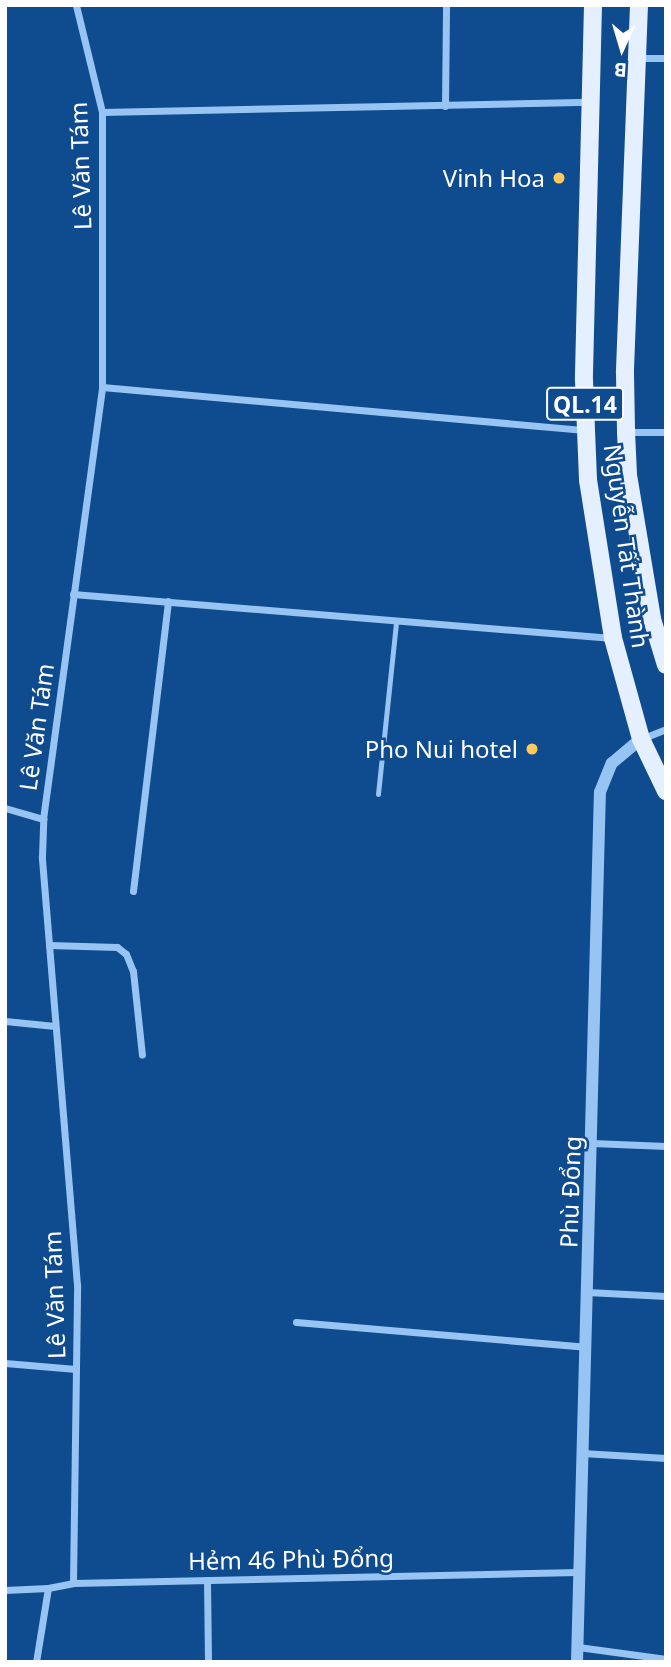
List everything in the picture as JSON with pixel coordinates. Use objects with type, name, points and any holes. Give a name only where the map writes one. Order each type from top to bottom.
[{"type":"main road","name":"Nguyễn Tất Thành","points":[[593,5],[585,430],[588,480],[612,638],[641,739],[666,791]]},
{"type":"main road","name":"Nguyễn Tất Thành","points":[[639,5],[625,373],[626,432],[628,475],[652,618],[666,665]]},
{"type":"street","name":"Lê Văn Tám","points":[[73,1583],[77,1285],[42,856],[43,818],[102,387],[102,112],[76,5]]},
{"type":"street","points":[[445,106],[446,5]]},
{"type":"street","points":[[637,58],[666,58]]},
{"type":"street","points":[[102,112],[591,102]]},
{"type":"street","points":[[102,387],[585,430]]},
{"type":"street","points":[[626,432],[666,432]]},
{"type":"street","points":[[73,594],[612,638]]},
{"type":"street","points":[[133,891],[167,601]]},
{"type":"street","points":[[641,739],[666,729]]},
{"type":"street","name":"Phù Đổng","points":[[577,1662],[600,792],[612,763],[641,739]]},
{"type":"street","points":[[5,808],[43,818]]},
{"type":"street","points":[[49,945],[117,947],[127,954],[133,971],[142,1055]]},
{"type":"street","points":[[5,1021],[55,1026]]},
{"type":"street","points":[[592,1143],[666,1146]]},
{"type":"street","points":[[587,1292],[666,1296]]},
{"type":"street","points":[[296,1322],[585,1347]]},
{"type":"street","points":[[5,1363],[76,1369]]},
{"type":"street","points":[[582,1453],[666,1458]]},
{"type":"street","name":"Hẻm 46 Phù Đổng","points":[[5,1590],[48,1588],[73,1583],[578,1572]]},
{"type":"street","points":[[207,1580],[208,1662]]},
{"type":"street","points":[[36,1662],[48,1588]]},
{"type":"street","points":[[578,1647],[666,1659]]},
{"type":"lane","points":[[378,794],[396,622]]},
{"type":"place","name":"Vinh Hoa","points":[[559,178]]},
{"type":"place","name":"Pho Nui hotel","points":[[532,749]]}]
